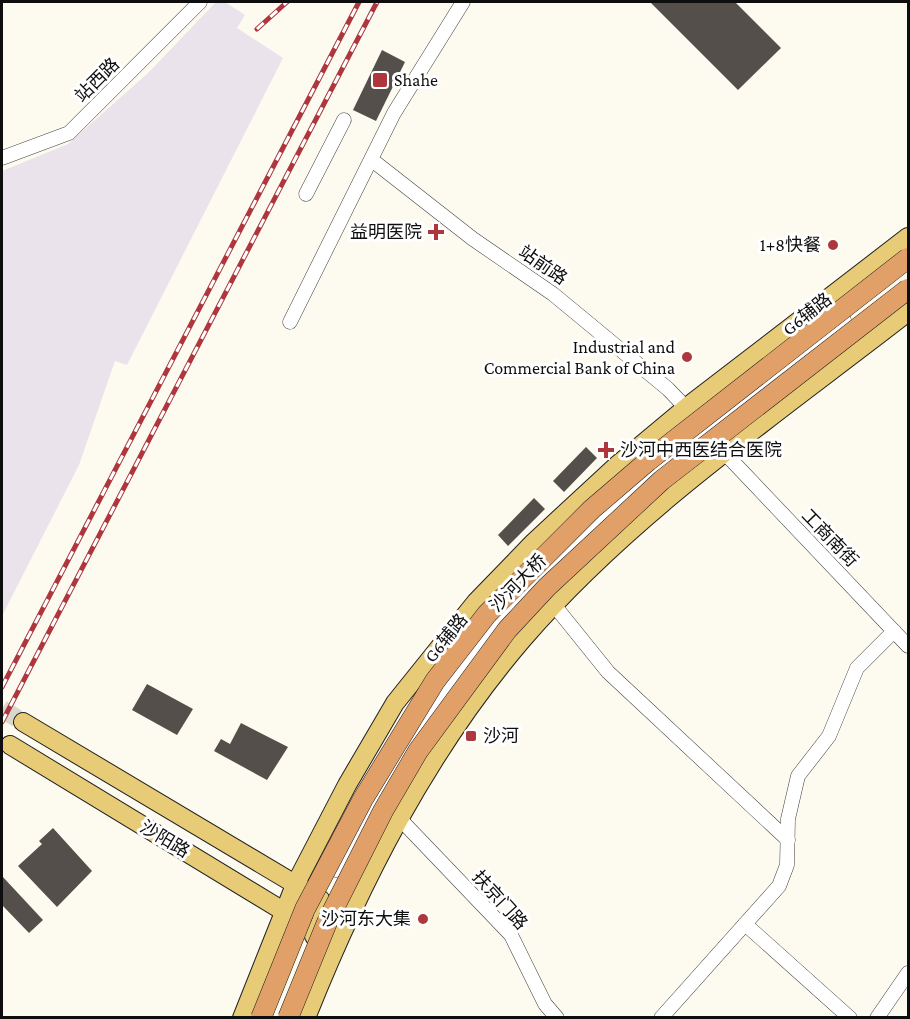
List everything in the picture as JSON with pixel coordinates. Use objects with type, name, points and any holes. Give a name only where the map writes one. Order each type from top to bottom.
[{"type":"highway","name":"沙河大桥","points":[[261,1017],[304,909],[363,799],[435,681],[488,614],[592,509],[640,468],[909,258]]},
{"type":"highway","name":"沙河大桥","points":[[286,1013],[328,920],[383,811],[418,751],[507,630],[547,587],[662,480],[909,289]]},
{"type":"main road","name":"G6辅路","points":[[242,1017],[295,885],[347,785],[395,703],[476,602],[534,542],[615,467],[687,407],[909,237]]},
{"type":"main road","points":[[306,1017],[341,930],[399,818],[487,686],[521,641],[554,605],[626,535],[909,312]]},
{"type":"main road","name":"沙阳路","points":[[23,722],[320,899]]},
{"type":"main road","name":"沙阳路","points":[[10,745],[284,912],[314,922]]},
{"type":"main road","points":[[286,1013],[320,899]]},
{"type":"street","name":"站西路","points":[[2,158],[69,133],[200,2]]},
{"type":"street","points":[[290,321],[394,113],[462,2]]},
{"type":"street","points":[[306,194],[344,120]]},
{"type":"street","name":"站前路","points":[[372,160],[473,239],[553,294],[668,389],[687,407],[705,430]]},
{"type":"street","points":[[320,899],[408,744],[472,653],[498,621],[606,513],[705,430],[871,299],[888,252]]},
{"type":"street","name":"工商南街","points":[[705,430],[725,455],[909,646]]},
{"type":"street","points":[[554,605],[608,672],[788,840]]},
{"type":"street","points":[[661,1017],[779,886],[787,866],[791,798],[798,776],[828,736],[857,668],[894,631]]},
{"type":"street","name":"扶京门路","points":[[399,818],[511,935],[545,1004],[557,1017]]},
{"type":"street","points":[[268,1017],[314,922]]},
{"type":"street","points":[[745,924],[850,1017]]},
{"type":"street","points":[[877,1017],[909,973]]},
{"type":"shaded area","points":[[216,2],[225,2],[245,15],[237,28],[283,58],[127,365],[115,361],[79,465],[2,616],[2,171],[68,144],[148,73]]},
{"type":"building","points":[[650,2],[735,2],[781,48],[738,90]]},
{"type":"building","points":[[382,50],[405,62],[376,121],[353,110]]},
{"type":"building","points":[[586,447],[597,458],[564,492],[553,481]]},
{"type":"building","points":[[534,498],[545,509],[508,546],[498,535]]},
{"type":"building","points":[[147,684],[193,709],[177,735],[132,710]]},
{"type":"building","points":[[241,723],[288,747],[267,780],[214,751],[221,739],[230,744]]},
{"type":"building","points":[[53,828],[92,871],[57,907],[18,866],[42,844],[39,841]]},
{"type":"building","points":[[2,876],[43,920],[29,933],[2,905]]},
{"type":"tunnel","points":[[2,709],[23,722]]},
{"type":"railway","points":[[257,29],[287,2]]},
{"type":"railway","points":[[2,687],[359,2]]},
{"type":"railway","points":[[2,722],[377,2]]},
{"type":"place","name":"Shahe","points":[[380,80]]},
{"type":"place","name":"益明医院","points":[[436,232]]},
{"type":"place","name":"1+8快餐","points":[[833,245]]},
{"type":"place","name":"Industrial and Commercial Bank of China","points":[[687,357]]},
{"type":"place","name":"沙河中西医结合医院","points":[[606,450]]},
{"type":"place","name":"沙河","points":[[471,736]]},
{"type":"place","name":"沙河东大集","points":[[423,919]]}]
